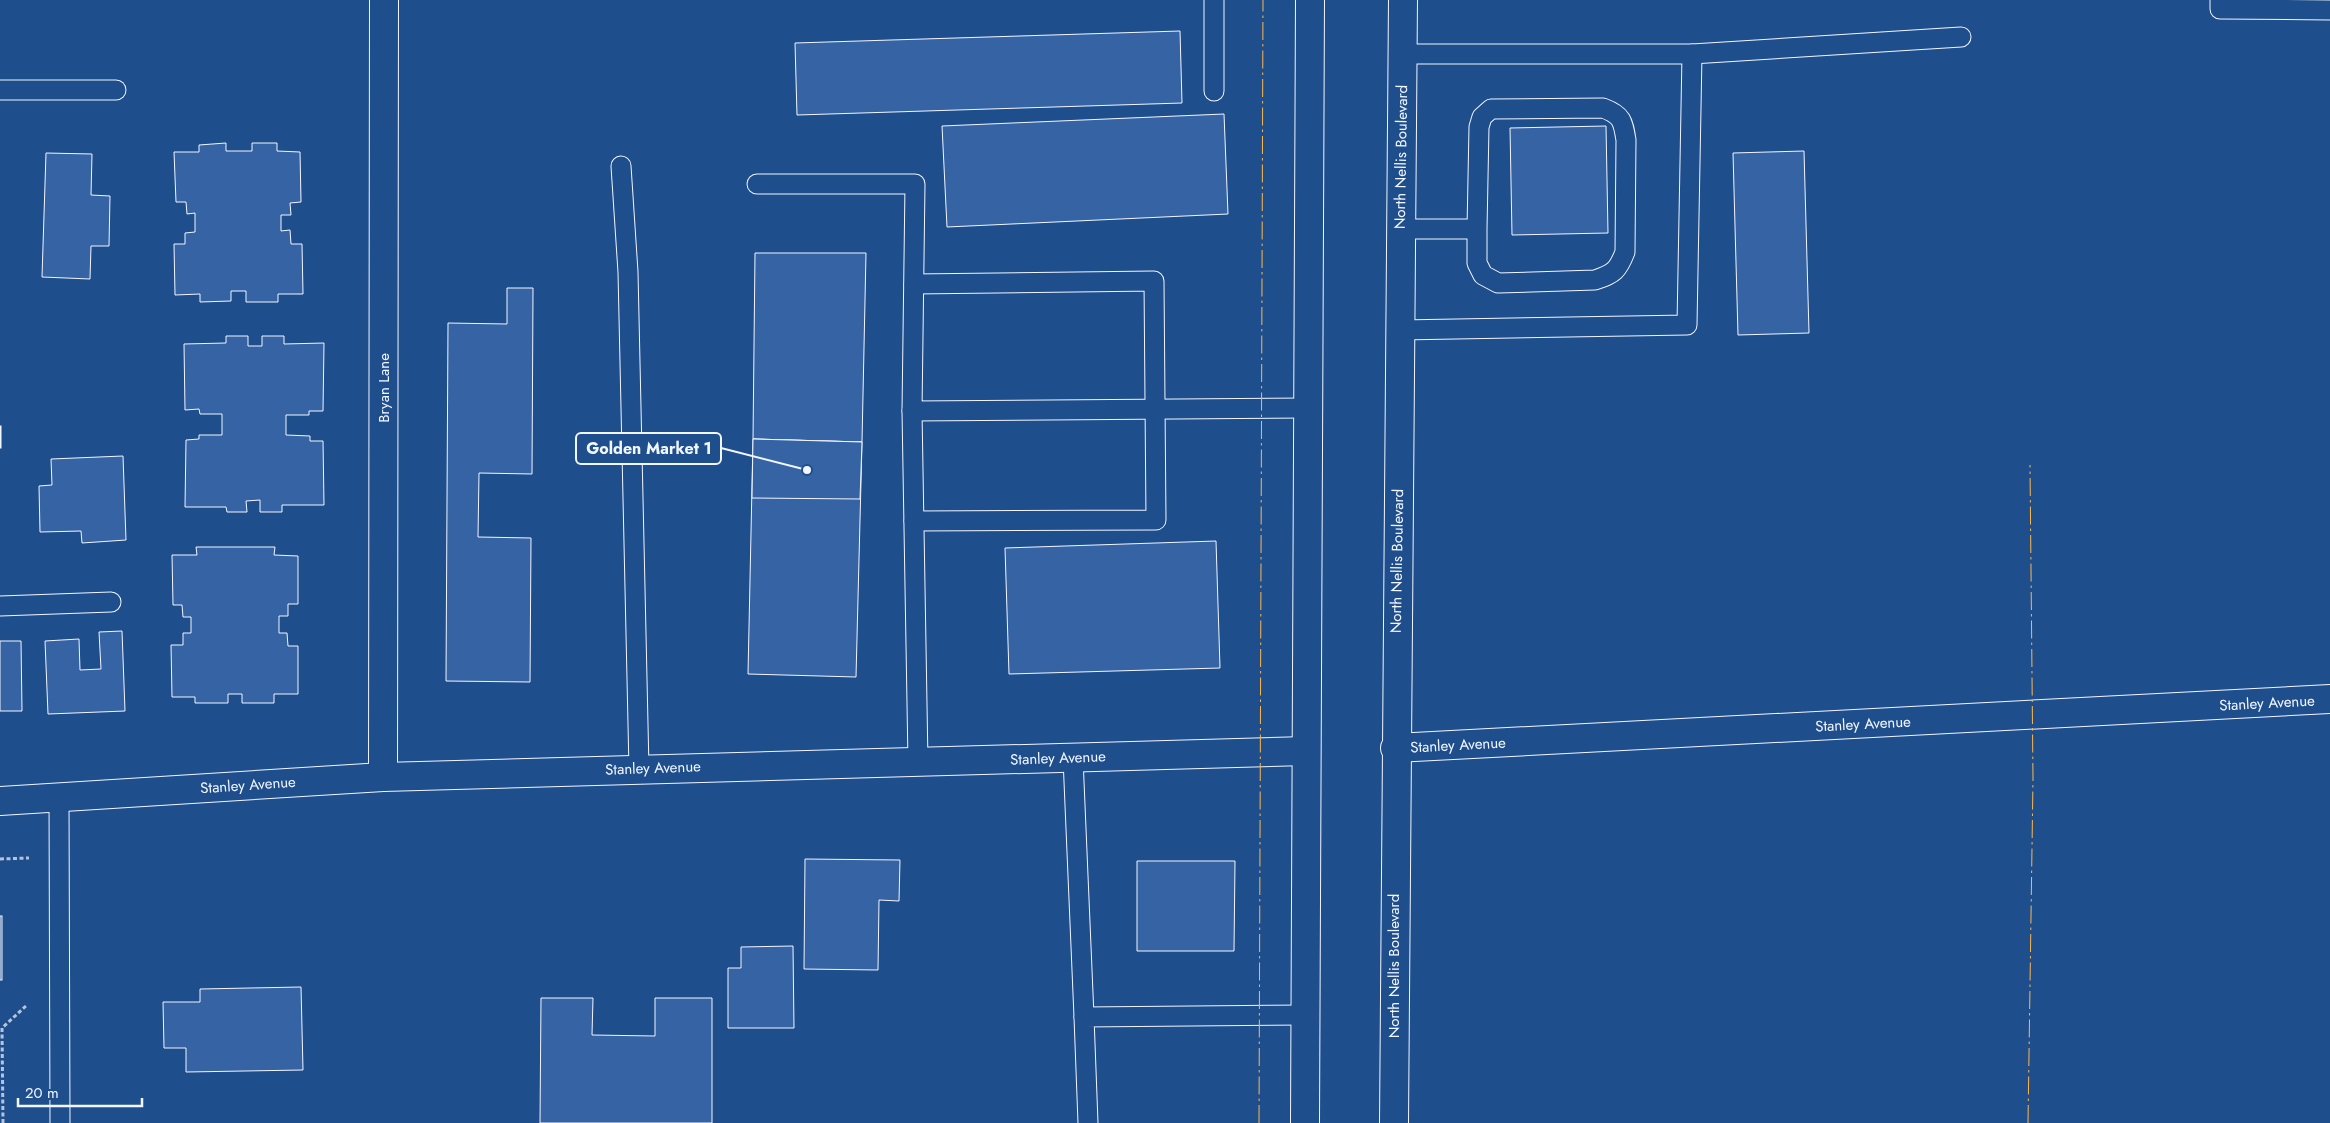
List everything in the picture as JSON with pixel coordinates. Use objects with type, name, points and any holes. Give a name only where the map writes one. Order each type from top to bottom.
[{"type":"street","name":"Bryan Lane","points":[[383,777],[384,0]]},
{"type":"street","points":[[1305,1123],[1310,0]]},
{"type":"street","name":"North Nellis Boulevard","points":[[1394,1123],[1395,748],[1403,0]]},
{"type":"street","name":"Stanley Avenue","points":[[1395,748],[2330,699]]},
{"type":"street","name":"Stanley Avenue","points":[[0,802],[383,777],[1306,751]]},
{"type":"lane","points":[[1214,0],[1214,91]]},
{"type":"lane","points":[[2220,0],[2220,9],[2330,10]]},
{"type":"lane","points":[[1402,54],[1692,54],[1961,37]]},
{"type":"lane","points":[[1400,330],[1686,325],[1692,54]]},
{"type":"lane","points":[[0,90],[116,90]]},
{"type":"lane","points":[[1603,108],[1616,113],[1624,124],[1626,140],[1625,252],[1619,268],[1607,276],[1595,280],[1498,283],[1483,275],[1476,264],[1477,229],[1479,127],[1482,117],[1491,109],[1603,108]]},
{"type":"lane","points":[[621,166],[628,272],[639,769]]},
{"type":"lane","points":[[757,184],[915,184],[912,410],[918,762]]},
{"type":"lane","points":[[1401,229],[1477,229]]},
{"type":"lane","points":[[914,284],[1154,281],[1156,520],[914,521]]},
{"type":"lane","points":[[912,410],[1308,408]]},
{"type":"lane","points":[[0,606],[111,602]]},
{"type":"lane","points":[[1073,758],[1088,1123]]},
{"type":"lane","points":[[59,798],[60,1123]]},
{"type":"lane","points":[[1084,1017],[1305,1015]]},
{"type":"path","points":[[0,859],[36,857]]},
{"type":"path","points":[[3,1123],[2,1028],[29,1003]]},
{"type":"building","points":[[1180,31],[1182,103],[797,115],[795,43]]},
{"type":"building","points":[[1224,114],[1228,214],[947,227],[942,126]]},
{"type":"building","points":[[1606,126],[1608,233],[1512,235],[1510,128]]},
{"type":"building","points":[[226,143],[226,151],[252,151],[252,143],[277,143],[277,151],[300,152],[301,202],[290,203],[291,215],[281,215],[281,231],[290,230],[291,244],[302,244],[303,294],[278,294],[278,302],[246,302],[246,291],[231,291],[231,301],[200,302],[200,294],[175,295],[174,244],[185,244],[185,233],[195,232],[195,213],[187,214],[186,202],[176,202],[174,152],[199,152],[199,145]]},
{"type":"building","points":[[1804,151],[1809,333],[1738,335],[1733,153]]},
{"type":"building","points":[[46,153],[92,154],[91,195],[110,196],[109,246],[91,246],[90,279],[42,277]]},
{"type":"building","points":[[755,253],[866,253],[862,442],[753,439]]},
{"type":"building","points":[[507,288],[533,288],[532,474],[479,473],[478,537],[531,538],[530,682],[446,681],[448,323],[507,324]]},
{"type":"building","points":[[226,336],[248,336],[248,346],[262,346],[262,336],[284,336],[284,344],[324,343],[323,411],[309,411],[309,415],[286,415],[286,435],[310,436],[310,441],[323,441],[324,505],[282,505],[282,512],[260,512],[260,500],[246,501],[247,512],[227,512],[226,507],[185,507],[186,440],[199,439],[199,435],[222,435],[222,414],[200,414],[199,409],[185,410],[184,344],[226,343]]},
{"type":"building","points":[[1,426],[1,448],[0,448]]},
{"type":"building","points":[[753,439],[862,442],[856,677],[748,674]]},
{"type":"building","points":[[753,439],[862,442],[860,499],[752,498]]},
{"type":"building","points":[[123,456],[126,540],[82,543],[81,531],[40,532],[39,486],[52,485],[51,459]]},
{"type":"building","points":[[1216,541],[1220,668],[1009,674],[1005,548]]},
{"type":"building","points":[[196,547],[275,547],[274,555],[298,556],[298,604],[288,604],[288,616],[279,616],[279,633],[287,633],[288,646],[298,646],[298,694],[274,694],[274,703],[242,703],[242,694],[228,694],[228,703],[195,703],[195,697],[172,697],[171,645],[183,645],[183,633],[191,633],[191,617],[183,617],[182,605],[173,605],[172,555],[197,555]]},
{"type":"building","points":[[122,631],[125,711],[48,714],[45,641],[79,639],[80,670],[101,669],[99,632]]},
{"type":"building","points":[[0,641],[21,641],[22,711],[0,711]]},
{"type":"building","points":[[805,859],[900,860],[899,901],[879,900],[878,970],[804,969]]},
{"type":"building","points":[[1137,861],[1235,861],[1234,951],[1137,951]]},
{"type":"building","points":[[0,916],[2,916],[2,980],[0,980]]},
{"type":"building","points":[[793,946],[794,1028],[728,1028],[728,968],[741,968],[741,947]]},
{"type":"building","points":[[301,987],[303,1070],[186,1072],[186,1048],[164,1048],[163,1002],[200,1002],[200,989]]},
{"type":"building","points":[[541,998],[593,998],[592,1035],[655,1036],[655,998],[712,998],[712,1123],[540,1123]]},
{"type":"power","points":[[1259,1123],[1263,0]]},
{"type":"power","points":[[2028,1123],[2033,779],[2030,465]]},
{"type":"place","name":"Golden Market 1","points":[[807,470]]}]
